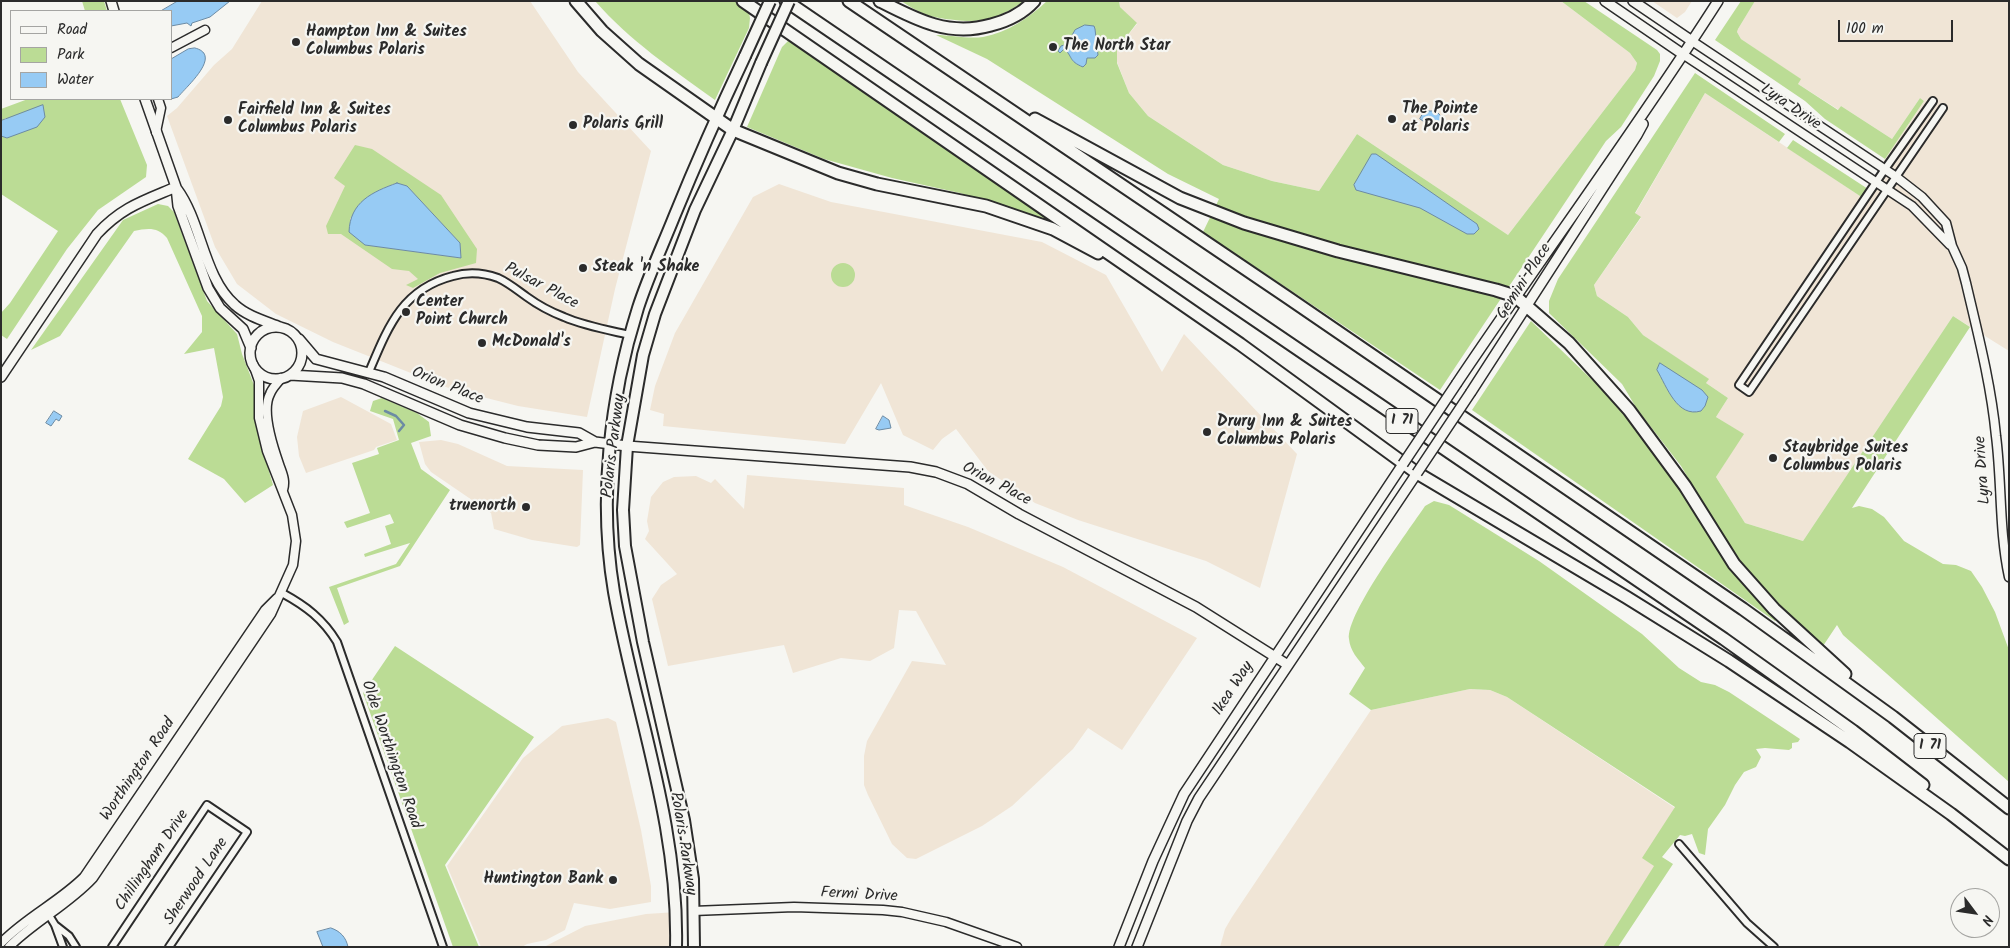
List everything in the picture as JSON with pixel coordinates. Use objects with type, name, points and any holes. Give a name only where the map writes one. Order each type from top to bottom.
[{"type":"highway","points":[[576,1],[602,31],[639,64],[733,130],[838,173],[877,184],[986,206],[1044,226],[1140,274]]},
{"type":"highway","points":[[743,1],[1240,344],[1403,464],[1626,597],[1729,661],[1866,753],[1951,814],[2009,860]]},
{"type":"highway","name":"I 71","points":[[788,1],[1732,645],[1858,736],[2009,854]]},
{"type":"highway","name":"I 71","points":[[849,1],[1743,609],[1893,718],[2009,808]]},
{"type":"highway","points":[[880,1],[930,24],[954,29],[974,30],[1003,22],[1028,8],[1034,1]]},
{"type":"highway","points":[[980,90],[1180,198],[1226,216],[1338,251],[1516,296],[1569,343],[1629,410],[1685,486],[1734,564],[1774,608],[1893,718]]},
{"type":"main road","name":"Polaris Parkway","points":[[676,947],[675,892],[668,833],[621,626],[610,567],[607,485],[610,444],[617,394],[630,335],[648,277],[716,117],[770,1]]},
{"type":"main road","name":"Polaris Parkway","points":[[694,947],[693,879],[684,820],[642,642],[625,546],[623,510],[627,446],[643,355],[655,314],[695,210],[733,130],[788,1]]},
{"type":"main road","name":"Lyra Drive","points":[[1606,1],[1684,55]]},
{"type":"main road","name":"Lyra Drive","points":[[1633,1],[1692,41]]},
{"type":"main road","name":"Gemini Place","points":[[1403,464],[1516,296],[1652,103],[1718,1]]},
{"type":"main road","points":[[145,100],[176,187],[186,202],[213,273],[224,293],[241,310],[287,329],[299,339],[302,354],[301,362],[286,377],[273,378],[264,376],[253,364],[251,348],[243,329],[212,298],[178,206],[176,187]]},
{"type":"main road","name":"Gemini Place","points":[[1417,473],[1528,306],[1637,135],[1652,103]]},
{"type":"main road","points":[[1,378],[97,234],[110,220],[126,208],[176,187]]},
{"type":"main road","points":[[251,348],[258,334],[265,330],[280,327]]},
{"type":"main road","name":"Orion Place","points":[[299,339],[316,359],[369,372],[470,413],[527,427],[580,433],[595,442]]},
{"type":"main road","points":[[318,375],[346,372],[362,374],[369,372]]},
{"type":"main road","name":"Orion Place","points":[[286,377],[318,375],[342,378],[364,384],[460,425],[538,445],[576,447],[595,442],[910,467],[936,472],[968,484],[1019,514],[1196,607],[1288,665]]},
{"type":"main road","name":"Ikea Way","points":[[1119,947],[1152,861],[1184,794],[1403,464]]},
{"type":"main road","name":"Ikea Way","points":[[1137,947],[1186,821],[1199,798],[1417,473]]},
{"type":"street","points":[[172,47],[205,30]]},
{"type":"street","name":"Lyra Drive","points":[[1692,41],[1895,176],[1938,212],[1946,223],[1952,246],[1962,268],[1966,283],[1992,402],[2000,472],[2003,537],[2009,577]]},
{"type":"street","name":"Lyra Drive","points":[[1684,55],[1912,206],[1952,246]]},
{"type":"street","points":[[156,132],[160,108],[158,100]]},
{"type":"street","points":[[1933,101],[1876,182],[1739,386],[1749,392],[1943,108]]},
{"type":"street","name":"Pulsar Place","points":[[369,372],[389,327],[410,298],[434,281],[458,275],[479,274],[497,278],[565,318],[604,330],[630,335]]},
{"type":"street","name":"Worthington Road","points":[[9,947],[74,887],[92,866],[265,610],[282,593],[293,565],[296,541],[292,515],[266,451],[259,418],[259,381],[253,364]]},
{"type":"street","name":"Worthington Road","points":[[283,490],[285,482],[273,446],[268,420],[268,396],[286,377]]},
{"type":"street","name":"Olde Worthington Road","points":[[282,593],[315,614],[337,642],[443,947]]},
{"type":"street","name":"Chillingham Drive","points":[[112,947],[207,805],[247,832]]},
{"type":"street","name":"Sherwood Lane","points":[[169,947],[247,832]]},
{"type":"street","points":[[1679,844],[1747,923],[1774,947]]},
{"type":"street","name":"Fermi Drive","points":[[693,911],[794,907],[902,912],[946,922],[1017,947]]},
{"type":"street","points":[[47,911],[55,925],[63,947]]},
{"type":"street","name":"Worthington Road","points":[[1,943],[21,925],[47,911]]},
{"type":"street","points":[[55,925],[69,936],[76,947]]},
{"type":"shaded area","points":[[262,1],[530,1],[578,72],[651,151],[615,289],[587,417],[518,406],[451,389],[333,342],[276,314],[237,284],[215,247],[167,116],[177,108],[214,65],[232,49]]},
{"type":"shaded area","points":[[1119,1],[1561,1],[1630,53],[1637,63],[1635,70],[1508,235],[1357,134],[1319,191],[1272,181],[1223,165],[1148,116],[1129,93],[1117,62],[1117,49],[1137,24],[1120,7]]},
{"type":"shaded area","points":[[1652,1],[1692,1],[1685,12],[1677,18]]},
{"type":"shaded area","points":[[1755,1],[2009,1],[2009,351],[1953,316],[1803,541],[1745,523],[1716,477],[1743,434],[1716,417],[1728,398],[1706,383],[1708,379],[1643,335],[1628,317],[1597,296],[1594,285],[1641,218],[1635,214],[1705,93],[1863,198],[1885,159],[1924,101],[1920,98],[1892,139],[1841,106],[1839,110],[1798,84],[1800,79],[1741,39],[1737,32],[1738,29]]},
{"type":"shaded area","points":[[779,184],[831,202],[1042,242],[1106,275],[1162,372],[1184,334],[1297,454],[1260,588],[1206,561],[1078,520],[1035,503],[988,471],[956,429],[942,439],[933,450],[903,435],[881,383],[845,444],[663,426],[664,414],[650,410],[655,386],[675,333],[753,197]]},
{"type":"shaded area","points":[[341,397],[391,424],[397,440],[376,447],[374,450],[306,473],[299,456],[297,437],[303,411]]},
{"type":"shaded area","points":[[441,440],[458,444],[507,466],[583,470],[580,545],[577,547],[532,540],[494,529],[491,513],[431,472],[425,464],[419,442]]},
{"type":"shaded area","points":[[747,475],[904,488],[904,505],[968,527],[1063,567],[1197,638],[1122,750],[1088,728],[1073,749],[1012,806],[982,826],[916,859],[907,858],[892,844],[868,795],[864,785],[864,756],[867,741],[912,661],[946,665],[916,611],[899,610],[894,648],[870,661],[841,658],[793,673],[784,645],[668,666],[652,599],[661,585],[677,574],[645,539],[649,531],[647,521],[651,497],[663,482],[674,477],[696,476],[711,483],[715,479],[744,509]]},
{"type":"shaded area","points":[[1470,689],[1490,690],[1507,697],[1675,808],[1643,858],[1655,866],[1603,947],[1220,947],[1225,929],[1232,917],[1371,710]]},
{"type":"shaded area","points":[[608,718],[616,722],[641,830],[651,886],[651,902],[610,909],[574,903],[565,930],[546,940],[522,947],[481,947],[447,866],[523,758],[562,726]]},
{"type":"shaded area","points":[[677,912],[676,947],[544,947],[585,926],[646,914]]},
{"type":"green space","points":[[82,1],[104,1],[107,10],[85,10]]},
{"type":"green space","points":[[595,1],[739,1],[748,8],[749,28],[715,100],[637,42]]},
{"type":"green space","points":[[901,1],[1025,1],[992,18],[965,21],[933,17]]},
{"type":"green space","points":[[1047,1],[1119,1],[1120,7],[1137,23],[1117,49],[1117,63],[1129,93],[1148,116],[1223,165],[1272,181],[1319,191],[1357,134],[1508,235],[1635,70],[1637,63],[1630,53],[1561,1],[1584,1],[1657,50],[1660,54],[1660,61],[1654,76],[1621,127],[1606,141],[1440,390],[1203,232],[1219,199],[1168,174],[987,59],[936,35],[971,38],[992,35],[1018,24]]},
{"type":"green space","points":[[1741,1],[1755,1],[1738,29],[1737,32],[1741,39],[1801,79],[1798,84],[1838,110],[1841,106],[1892,139],[1920,98],[1924,101],[1885,159],[1825,119],[1805,101],[1715,40]]},
{"type":"green space","points":[[789,40],[1052,221],[960,193],[892,178],[824,159],[747,127],[782,47]]},
{"type":"green space","points":[[1695,73],[1785,134],[1779,142],[1705,93],[1635,213],[1641,217],[1594,285],[1597,296],[1628,317],[1643,335],[1709,379],[1706,383],[1728,398],[1716,417],[1744,434],[1716,477],[1745,523],[1803,541],[1953,316],[1970,327],[1852,508],[1859,506],[1872,509],[1884,517],[1904,541],[1943,564],[1956,565],[1971,571],[1982,587],[1995,612],[2009,650],[2009,782],[1843,635],[1837,625],[1823,646],[1791,617],[1745,567],[1719,530],[1681,466],[1637,409],[1622,384],[1549,313],[1549,301],[1558,279]]},
{"type":"green space","points":[[25,100],[120,100],[147,165],[146,177],[98,210],[67,249],[7,339],[1,335],[1,313],[10,303],[58,231],[1,194],[1,136],[7,138],[6,118],[1,121],[1,109]]},
{"type":"green space","points":[[1793,140],[1868,189],[1863,198],[1787,148]]},
{"type":"green space","points":[[355,145],[372,149],[441,195],[477,249],[476,263],[440,273],[413,288],[406,285],[418,279],[409,271],[392,269],[341,234],[328,234],[326,226],[345,186],[334,178]],"holes":[[[397,183],[407,186],[460,243],[461,258],[365,245],[350,219],[365,200],[382,189]]]},
{"type":"green space","points":[[158,204],[168,206],[174,212],[207,301],[237,334],[242,354],[254,385],[258,433],[273,485],[245,503],[224,479],[188,459],[221,406],[223,397],[214,348],[184,354],[202,332],[202,316],[164,234],[148,229],[134,231],[60,336],[31,350],[123,220]]},
{"type":"green space","points":[[843,263],[851,267],[855,275],[851,283],[843,287],[835,283],[831,275],[835,267]]},
{"type":"green space","points":[[1531,321],[1613,400],[1655,452],[1731,565],[1777,618],[1775,621],[1472,410]]},
{"type":"green space","points":[[382,398],[417,413],[429,422],[431,436],[411,443],[421,469],[450,490],[400,566],[337,588],[349,622],[344,625],[329,587],[396,564],[410,543],[365,557],[364,554],[391,544],[385,526],[394,523],[390,514],[347,528],[344,522],[370,513],[352,463],[379,454],[377,448],[399,440],[393,419],[370,411],[373,401]]},
{"type":"green space","points":[[1434,501],[1449,505],[1539,561],[1642,634],[1679,668],[1701,682],[1715,685],[1729,692],[1800,739],[1798,742],[1792,743],[1792,748],[1789,750],[1756,749],[1761,757],[1756,767],[1744,772],[1725,805],[1708,829],[1705,855],[1699,853],[1692,834],[1680,835],[1662,857],[1673,864],[1618,947],[1603,947],[1654,866],[1642,858],[1675,807],[1507,697],[1490,690],[1470,689],[1371,710],[1349,694],[1365,668],[1353,651],[1349,639],[1357,611],[1380,572],[1425,506]]},
{"type":"green space","points":[[395,646],[534,737],[445,865],[479,947],[453,947],[363,693]]},
{"type":"water","points":[[178,1],[230,1],[210,17],[192,23],[191,26],[187,23],[172,26],[172,10],[163,10]]},
{"type":"water","points":[[1085,25],[1094,26],[1098,55],[1095,58],[1087,58],[1086,64],[1083,67],[1075,63],[1064,49],[1060,53],[1058,51],[1061,46],[1067,44],[1075,30]]},
{"type":"water","points":[[195,48],[203,52],[205,57],[204,64],[195,79],[178,97],[172,99],[172,58],[188,49]]},
{"type":"water","points":[[43,105],[45,117],[37,127],[7,138],[1,136],[1,121]]},
{"type":"water","points":[[1426,108],[1429,111],[1436,111],[1442,117],[1440,125],[1432,127],[1420,119]]},
{"type":"water","points":[[1372,154],[1376,154],[1477,224],[1479,229],[1474,234],[1467,234],[1420,208],[1356,190],[1354,185]]},
{"type":"water","points":[[397,183],[407,186],[460,243],[461,258],[365,245],[349,232],[353,213],[358,206],[379,190]]},
{"type":"water","points":[[1660,363],[1702,390],[1708,397],[1701,411],[1693,412],[1679,406],[1657,370]]},
{"type":"water","points":[[54,411],[62,416],[59,421],[56,419],[51,426],[46,423]]},
{"type":"water","points":[[883,416],[889,420],[891,428],[876,429]]},
{"type":"water","points":[[331,928],[342,935],[348,947],[323,947],[317,932]]},
{"type":"waterway","points":[[385,411],[396,416],[404,425],[399,431]]},
{"type":"place","name":"Hampton Inn & Suites Columbus Polaris","points":[[296,42]]},
{"type":"place","name":"The North Star","points":[[1053,47]]},
{"type":"place","name":"The Pointe at Polaris","points":[[1392,119]]},
{"type":"place","name":"Fairfield Inn & Suites Columbus Polaris","points":[[228,120]]},
{"type":"place","name":"Polaris Grill","points":[[573,125]]},
{"type":"place","name":"Steak 'n Shake","points":[[583,268]]},
{"type":"place","name":"Center Point Church","points":[[406,312]]},
{"type":"place","name":"McDonald's","points":[[482,343]]},
{"type":"place","name":"Drury Inn & Suites Columbus Polaris","points":[[1207,432]]},
{"type":"place","name":"Staybridge Suites Columbus Polaris","points":[[1773,458]]},
{"type":"place","name":"truenorth","points":[[526,507]]},
{"type":"place","name":"Huntington Bank","points":[[613,880]]}]
